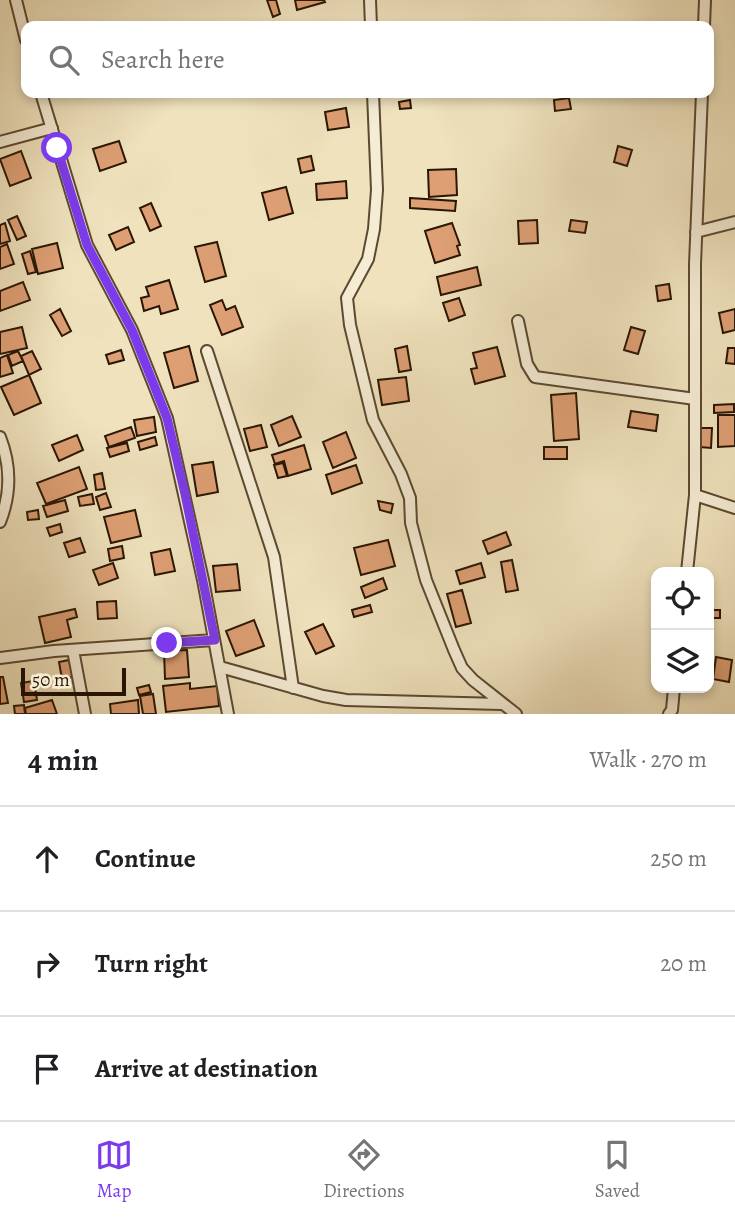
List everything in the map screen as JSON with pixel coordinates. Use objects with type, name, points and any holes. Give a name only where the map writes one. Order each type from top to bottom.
[{"type":"street","points":[[16,0],[21,21]]},
{"type":"street","points":[[370,0],[371,21]]},
{"type":"street","points":[[704,21],[705,0]]},
{"type":"street","points":[[43,98],[87,245],[132,330],[167,418],[185,494],[228,714]]},
{"type":"street","points":[[373,98],[377,190],[374,229],[368,259],[347,298],[349,325],[373,420],[406,486],[410,498],[411,523],[426,580],[454,650],[472,680],[516,714]]},
{"type":"street","points":[[688,567],[695,495],[696,232],[702,98]]},
{"type":"street","points":[[0,142],[52,128]]},
{"type":"street","points":[[696,232],[735,222]]},
{"type":"street","points":[[518,321],[527,364],[535,377],[695,399]]},
{"type":"street","points":[[207,351],[274,557],[293,688]]},
{"type":"street","points":[[0,437],[6,451],[8,497],[0,522]]},
{"type":"street","points":[[695,495],[735,508]]},
{"type":"street","points":[[0,658],[215,640]]},
{"type":"street","points":[[73,650],[85,714]]},
{"type":"street","points":[[220,667],[346,700],[501,704]]},
{"type":"street","points":[[669,714],[674,693]]},
{"type":"street","points":[[400,701],[401,714]]},
{"type":"building","points":[[267,0],[276,0],[280,14],[273,17]]},
{"type":"building","points":[[295,0],[324,0],[325,2],[297,10]]},
{"type":"building","points":[[569,98],[571,109],[555,111],[554,100]]},
{"type":"building","points":[[410,100],[411,108],[400,109],[399,102]]},
{"type":"building","points":[[346,108],[349,127],[328,130],[325,112]]},
{"type":"building","points":[[119,141],[126,162],[100,171],[93,149]]},
{"type":"building","points":[[618,146],[632,150],[627,166],[614,162]]},
{"type":"building","points":[[21,151],[31,178],[10,186],[0,159]]},
{"type":"building","points":[[311,156],[314,170],[301,173],[298,159]]},
{"type":"building","points":[[456,169],[457,195],[429,197],[428,170]]},
{"type":"building","points":[[346,181],[347,198],[317,200],[316,184]]},
{"type":"building","points":[[286,187],[293,213],[269,220],[262,193]]},
{"type":"building","points":[[410,198],[456,201],[455,211],[410,208]]},
{"type":"building","points":[[151,203],[161,226],[150,231],[140,208]]},
{"type":"building","points":[[17,216],[26,236],[17,240],[8,220]]},
{"type":"building","points":[[537,220],[538,243],[519,244],[518,221]]},
{"type":"building","points":[[571,220],[587,222],[585,233],[569,231]]},
{"type":"building","points":[[5,223],[10,241],[0,244],[0,225]]},
{"type":"building","points":[[452,223],[460,245],[457,246],[460,255],[435,263],[425,231]]},
{"type":"building","points":[[128,227],[134,242],[116,250],[109,235]]},
{"type":"building","points":[[217,242],[226,276],[205,282],[195,247]]},
{"type":"building","points":[[57,243],[63,268],[38,274],[32,249]]},
{"type":"building","points":[[7,244],[14,264],[0,269],[0,247]]},
{"type":"building","points":[[30,251],[36,272],[28,274],[22,254]]},
{"type":"building","points":[[477,267],[481,285],[441,295],[437,277]]},
{"type":"building","points":[[169,280],[178,309],[161,314],[159,306],[144,311],[141,298],[149,296],[146,287]]},
{"type":"building","points":[[23,282],[30,300],[0,311],[0,291]]},
{"type":"building","points":[[669,284],[671,299],[658,301],[656,286]]},
{"type":"building","points":[[459,298],[465,315],[449,321],[443,303]]},
{"type":"building","points":[[222,300],[226,310],[235,306],[243,327],[222,335],[210,305]]},
{"type":"building","points":[[60,309],[71,331],[62,336],[50,315]]},
{"type":"building","points":[[735,309],[735,330],[723,333],[719,313]]},
{"type":"building","points":[[22,327],[27,348],[0,354],[0,332]]},
{"type":"building","points":[[631,327],[645,331],[638,354],[624,350]]},
{"type":"building","points":[[189,346],[198,381],[174,388],[164,353]]},
{"type":"building","points":[[407,346],[411,370],[399,372],[395,349]]},
{"type":"building","points":[[497,347],[505,376],[475,384],[471,369],[477,368],[473,353]]},
{"type":"building","points":[[728,348],[735,348],[735,364],[726,363]]},
{"type":"building","points":[[121,350],[124,360],[109,364],[106,355]]},
{"type":"building","points":[[18,351],[23,361],[12,366],[8,355]]},
{"type":"building","points":[[32,351],[41,369],[29,375],[21,356]]},
{"type":"building","points":[[7,355],[13,373],[0,377],[0,358]]},
{"type":"building","points":[[29,375],[41,403],[14,415],[1,387]]},
{"type":"building","points":[[406,377],[409,401],[382,405],[378,380]]},
{"type":"building","points":[[576,393],[579,439],[554,441],[551,395]]},
{"type":"building","points":[[734,404],[734,412],[714,413],[714,405]]},
{"type":"building","points":[[631,411],[658,415],[656,431],[628,427]]},
{"type":"building","points":[[718,415],[735,415],[735,446],[718,447]]},
{"type":"building","points":[[292,416],[301,437],[279,446],[271,425]]},
{"type":"building","points":[[154,417],[156,432],[137,436],[134,420]]},
{"type":"building","points":[[261,425],[267,447],[250,451],[244,429]]},
{"type":"building","points":[[131,427],[135,438],[109,447],[105,436]]},
{"type":"building","points":[[701,428],[712,428],[711,448],[700,447]]},
{"type":"building","points":[[346,432],[356,458],[333,468],[323,442]]},
{"type":"building","points":[[77,435],[83,450],[59,461],[52,445]]},
{"type":"building","points":[[155,437],[157,445],[140,450],[138,442]]},
{"type":"building","points":[[127,443],[129,451],[110,457],[107,448]]},
{"type":"building","points":[[304,445],[311,469],[288,476],[284,461],[275,464],[272,455]]},
{"type":"building","points":[[544,447],[567,447],[567,459],[544,459]]},
{"type":"building","points":[[213,462],[218,492],[197,496],[192,465]]},
{"type":"building","points":[[283,463],[287,476],[278,478],[274,465]]},
{"type":"building","points":[[356,465],[362,483],[332,494],[326,475]]},
{"type":"building","points":[[79,467],[87,489],[46,504],[37,483]]},
{"type":"building","points":[[102,473],[105,489],[96,490],[94,475]]},
{"type":"building","points":[[106,493],[111,507],[100,510],[96,497]]},
{"type":"building","points":[[92,494],[94,504],[80,506],[78,497]]},
{"type":"building","points":[[65,500],[68,511],[47,517],[43,506]]},
{"type":"building","points":[[378,501],[393,504],[391,513],[380,510]]},
{"type":"building","points":[[38,510],[39,519],[28,520],[27,512]]},
{"type":"building","points":[[135,510],[141,536],[111,543],[104,517]]},
{"type":"building","points":[[60,524],[62,532],[50,536],[47,528]]},
{"type":"building","points":[[506,532],[511,545],[488,554],[483,541]]},
{"type":"building","points":[[80,538],[85,552],[69,557],[64,543]]},
{"type":"building","points":[[388,540],[395,566],[361,575],[354,548]]},
{"type":"building","points":[[122,546],[124,558],[110,561],[108,549]]},
{"type":"building","points":[[170,549],[175,571],[155,575],[151,553]]},
{"type":"building","points":[[512,560],[518,590],[506,592],[501,562]]},
{"type":"building","points":[[113,563],[118,578],[99,585],[93,570]]},
{"type":"building","points":[[481,563],[485,577],[460,584],[456,571]]},
{"type":"building","points":[[237,564],[240,590],[216,592],[213,566]]},
{"type":"building","points":[[383,578],[387,589],[365,598],[361,587]]},
{"type":"building","points":[[462,590],[471,623],[456,627],[447,594]]},
{"type":"building","points":[[116,601],[117,618],[98,619],[97,602]]},
{"type":"building","points":[[370,605],[372,612],[354,617],[352,610]]},
{"type":"building","points":[[75,609],[77,617],[67,620],[71,637],[45,643],[39,617]]},
{"type":"building","points":[[714,610],[720,610],[720,618],[714,618]]},
{"type":"building","points":[[254,620],[264,646],[236,656],[226,631]]},
{"type":"building","points":[[323,624],[334,646],[316,654],[305,632]]},
{"type":"building","points":[[187,650],[189,677],[165,679],[164,651]]},
{"type":"building","points":[[716,657],[732,660],[729,682],[714,679]]},
{"type":"building","points":[[69,660],[73,677],[62,679],[59,662]]},
{"type":"building","points":[[0,677],[3,677],[8,703],[0,704]]},
{"type":"building","points":[[34,681],[37,700],[24,702],[21,683]]},
{"type":"building","points":[[190,683],[190,689],[217,686],[219,706],[166,712],[163,686]]},
{"type":"building","points":[[149,685],[151,692],[139,695],[137,688]]},
{"type":"building","points":[[153,694],[156,714],[143,714],[140,696]]},
{"type":"building","points":[[52,700],[57,714],[26,714],[25,708]]},
{"type":"building","points":[[138,700],[139,714],[111,714],[110,704]]},
{"type":"building","points":[[24,705],[25,714],[15,714],[14,706]]},
{"type":"route","points":[[57,148],[87,245],[132,330],[167,418],[185,494],[215,640],[167,643]]}]
